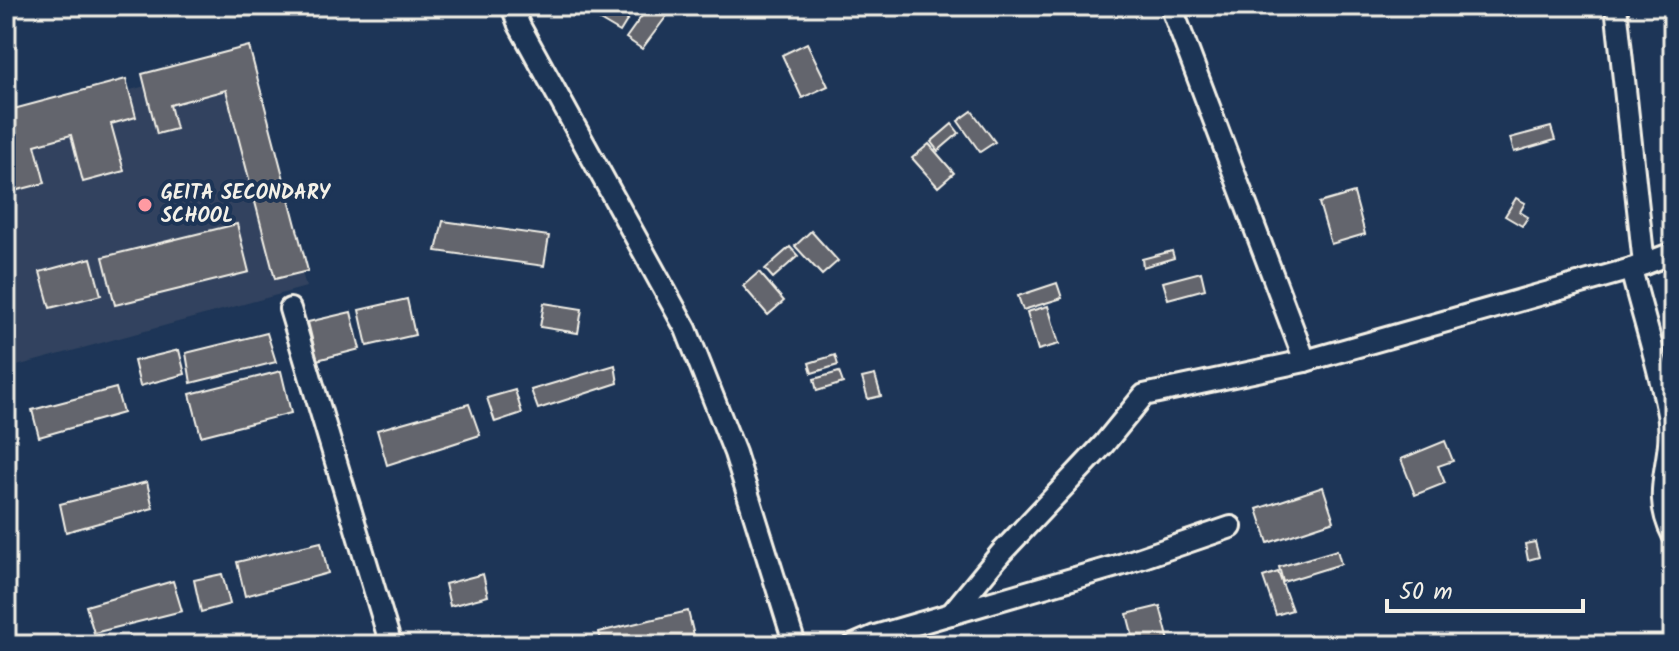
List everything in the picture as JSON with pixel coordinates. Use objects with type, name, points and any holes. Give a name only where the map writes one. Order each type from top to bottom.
[{"type":"street","points":[[512,6],[519,25],[686,329],[735,453],[795,645]]},
{"type":"street","points":[[1171,6],[1305,361]]},
{"type":"street","points":[[1616,6],[1637,267],[1671,440],[1661,485],[1667,523],[1673,535]]},
{"type":"street","points":[[951,614],[1001,553],[1104,444],[1144,395],[1305,361],[1637,267],[1673,253]]},
{"type":"street","points":[[290,309],[391,645]]},
{"type":"street","points":[[854,645],[1120,565],[1231,527]]},
{"type":"shaded area","name":"GEITA SECONDARY SCHOOL","points":[[244,59],[306,287],[13,367],[6,341],[6,124]]},
{"type":"building","points":[[606,6],[636,6],[620,32],[598,19]]},
{"type":"building","points":[[649,6],[660,6],[669,13],[642,49],[626,38]]},
{"type":"building","points":[[807,43],[828,86],[802,98],[782,55]]},
{"type":"building","points":[[249,46],[308,271],[275,279],[226,90],[170,105],[176,129],[157,134],[142,74]]},
{"type":"building","points":[[126,79],[136,117],[111,124],[124,171],[83,182],[71,135],[35,145],[45,183],[14,191],[6,172],[6,111]]},
{"type":"building","points":[[972,111],[995,142],[980,152],[958,121]]},
{"type":"building","points":[[952,124],[959,133],[938,151],[931,142]]},
{"type":"building","points":[[1551,127],[1555,140],[1514,152],[1510,138]]},
{"type":"building","points":[[929,144],[954,173],[938,187],[912,158]]},
{"type":"building","points":[[1354,193],[1365,234],[1331,244],[1319,203]]},
{"type":"building","points":[[1516,198],[1525,203],[1520,212],[1528,217],[1522,226],[1505,216]]},
{"type":"building","points":[[443,221],[549,236],[544,266],[436,251]]},
{"type":"building","points":[[237,224],[249,272],[115,305],[103,257]]},
{"type":"building","points":[[811,231],[838,261],[822,275],[795,246]]},
{"type":"building","points":[[790,247],[798,256],[773,278],[765,269]]},
{"type":"building","points":[[1172,251],[1174,258],[1143,267],[1142,259]]},
{"type":"building","points":[[91,258],[101,295],[50,308],[40,272]]},
{"type":"building","points":[[759,272],[784,301],[768,315],[743,286]]},
{"type":"building","points":[[1201,272],[1205,289],[1168,299],[1163,282]]},
{"type":"building","points":[[1057,283],[1062,298],[1023,310],[1018,296]]},
{"type":"building","points":[[407,299],[415,335],[367,346],[359,310]]},
{"type":"building","points":[[544,303],[582,309],[578,333],[540,327]]},
{"type":"building","points":[[1048,306],[1059,344],[1038,350],[1027,312]]},
{"type":"building","points":[[351,312],[360,349],[317,360],[308,322]]},
{"type":"building","points":[[267,333],[276,362],[191,383],[186,353]]},
{"type":"building","points":[[179,350],[185,374],[140,386],[134,361]]},
{"type":"building","points":[[835,355],[838,365],[812,373],[809,363]]},
{"type":"building","points":[[615,365],[618,383],[538,409],[531,390]]},
{"type":"building","points":[[281,371],[291,413],[201,436],[190,394]]},
{"type":"building","points":[[839,372],[843,383],[817,391],[814,379]]},
{"type":"building","points":[[875,375],[881,396],[868,399],[862,378]]},
{"type":"building","points":[[116,388],[123,413],[39,437],[32,410]]},
{"type":"building","points":[[515,390],[522,413],[495,422],[487,398]]},
{"type":"building","points":[[469,404],[480,435],[387,465],[377,430]]},
{"type":"building","points":[[1445,441],[1453,461],[1438,466],[1445,483],[1415,495],[1401,459]]},
{"type":"building","points":[[147,482],[153,508],[66,532],[60,504]]},
{"type":"building","points":[[1323,487],[1334,521],[1268,543],[1257,509]]},
{"type":"building","points":[[321,542],[328,573],[245,596],[237,562]]},
{"type":"building","points":[[1535,542],[1539,557],[1528,560],[1525,544]]},
{"type":"building","points":[[1337,550],[1341,564],[1283,582],[1279,567]]},
{"type":"building","points":[[1278,572],[1292,610],[1276,615],[1263,577]]},
{"type":"building","points":[[222,574],[230,604],[201,612],[194,580]]},
{"type":"building","points":[[483,574],[488,596],[450,606],[445,584]]},
{"type":"building","points":[[173,581],[182,611],[94,633],[86,606]]},
{"type":"building","points":[[1160,606],[1170,645],[1135,645],[1127,614]]},
{"type":"building","points":[[688,611],[695,640],[674,645],[602,645],[599,632]]},
{"type":"place","name":"GEITA SECONDARY SCHOOL","points":[[145,205]]}]
